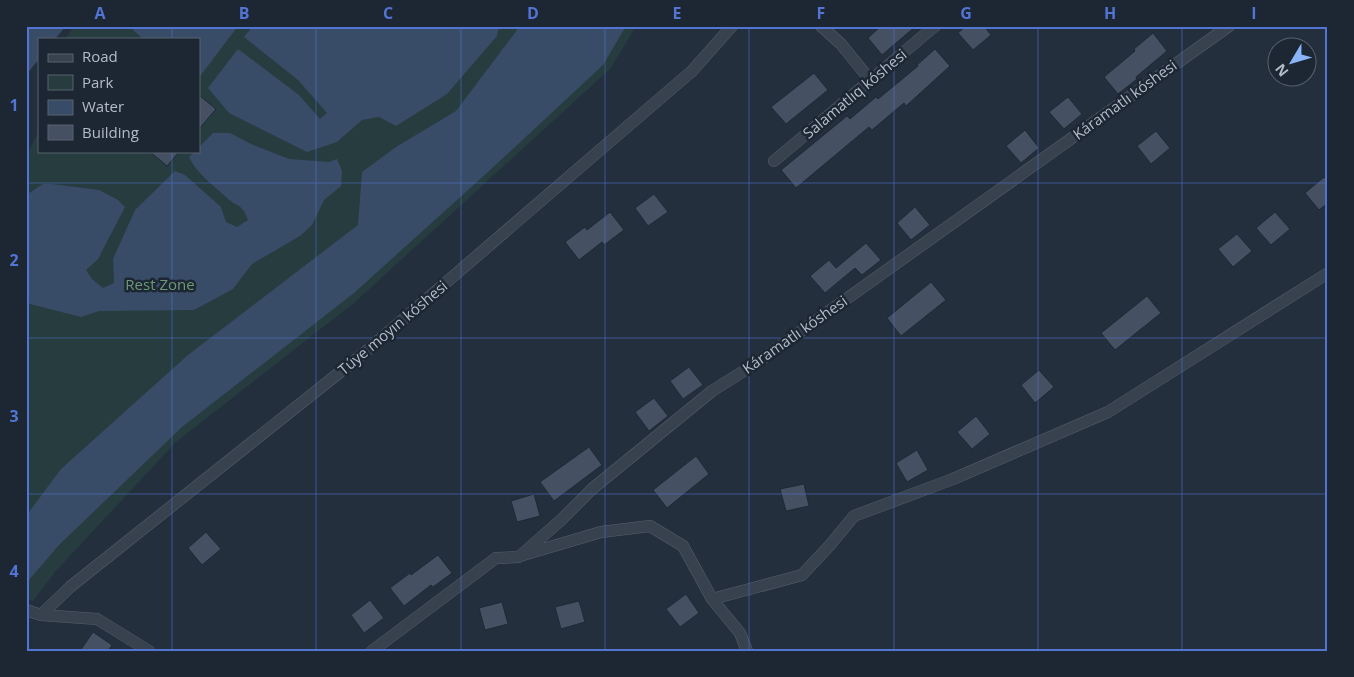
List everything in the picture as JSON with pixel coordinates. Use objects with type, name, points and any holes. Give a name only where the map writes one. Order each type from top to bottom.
[{"type":"street","name":"Túye moyın kóshesi","points":[[41,615],[70,587],[372,347],[692,71],[732,26]]},
{"type":"street","points":[[821,26],[841,44],[871,81]]},
{"type":"street","name":"Salamatlıq kóshesi","points":[[774,161],[935,26]]},
{"type":"street","name":"Káramatlı kóshesi","points":[[519,557],[562,520],[592,489],[712,391],[758,362],[1229,26]]},
{"type":"street","points":[[712,599],[802,575],[854,516],[953,479],[1108,412],[1328,273]]},
{"type":"street","points":[[372,651],[496,558],[519,557],[602,532],[650,526],[683,546],[712,599],[740,633],[747,651]]},
{"type":"street","points":[[26,610],[41,615],[97,619],[150,651]]},
{"type":"green space","name":"Rest Zone","points":[[75,26],[636,26],[611,68],[354,303],[176,442],[55,572],[33,601],[26,598],[26,156],[38,133],[38,152],[200,152],[200,38],[65,38]]},
{"type":"water","points":[[26,26],[66,26],[56,38],[38,38],[38,60],[26,75]]},
{"type":"water","points":[[135,26],[238,26],[201,75],[200,38],[142,38],[133,30]]},
{"type":"water","points":[[253,26],[499,26],[497,36],[447,94],[396,126],[379,117],[362,120],[337,142],[307,152],[229,113],[208,88],[238,49],[299,95],[320,119],[327,113],[298,80],[244,37]]},
{"type":"water","points":[[520,26],[626,26],[603,65],[488,172],[354,293],[182,427],[59,545],[28,581],[26,580],[26,516],[61,469],[188,355],[358,225],[362,172],[396,147],[456,111]]},
{"type":"water","points":[[213,133],[230,133],[251,144],[289,159],[329,162],[337,159],[342,171],[341,186],[324,200],[312,225],[300,236],[252,264],[233,289],[194,310],[99,311],[81,317],[26,303],[26,195],[43,184],[99,190],[118,200],[125,207],[98,259],[86,270],[92,279],[103,288],[114,283],[113,259],[135,210],[175,171],[185,175],[221,207],[226,222],[237,227],[248,220],[242,208],[206,179],[192,163],[189,157],[194,152],[200,152],[200,146]]},
{"type":"building","points":[[881,26],[916,26],[882,55],[868,38]]},
{"type":"building","points":[[966,26],[984,26],[991,35],[973,50],[958,33]]},
{"type":"building","points":[[1153,33],[1167,51],[1118,94],[1104,77]]},
{"type":"building","points":[[935,49],[950,66],[906,106],[904,103],[872,130],[869,127],[796,188],[781,170],[847,116],[850,119],[876,97],[878,99],[918,66]]},
{"type":"building","points":[[814,73],[828,90],[786,124],[771,107]]},
{"type":"building","points":[[200,96],[216,109],[200,128]]},
{"type":"building","points":[[1068,97],[1082,114],[1064,129],[1049,112]]},
{"type":"building","points":[[1025,130],[1039,148],[1021,163],[1006,146]]},
{"type":"building","points":[[1156,131],[1170,148],[1151,164],[1137,146]]},
{"type":"building","points":[[150,152],[179,152],[167,166]]},
{"type":"building","points":[[1324,177],[1328,182],[1328,203],[1319,210],[1305,193]]},
{"type":"building","points":[[654,194],[668,212],[648,226],[635,208]]},
{"type":"building","points":[[915,207],[930,225],[911,240],[897,223]]},
{"type":"building","points":[[610,212],[624,230],[604,245],[602,242],[579,260],[565,242],[585,227],[587,230]]},
{"type":"building","points":[[1275,212],[1290,229],[1271,245],[1256,228]]},
{"type":"building","points":[[1237,234],[1252,251],[1233,267],[1218,249]]},
{"type":"building","points":[[866,243],[881,260],[862,275],[855,268],[825,293],[810,276],[829,260],[836,268]]},
{"type":"building","points":[[931,282],[946,300],[901,336],[887,318]]},
{"type":"building","points":[[1147,296],[1161,313],[1115,350],[1101,333]]},
{"type":"building","points":[[689,367],[703,385],[683,399],[670,381]]},
{"type":"building","points":[[1039,370],[1054,387],[1035,403],[1021,385]]},
{"type":"building","points":[[654,398],[668,416],[649,431],[635,412]]},
{"type":"building","points":[[976,416],[990,434],[972,449],[957,432]]},
{"type":"building","points":[[589,447],[602,465],[554,501],[540,482]]},
{"type":"building","points":[[917,450],[928,470],[907,482],[896,463]]},
{"type":"building","points":[[696,456],[709,474],[667,508],[653,490]]},
{"type":"building","points":[[804,484],[809,506],[786,511],[780,489]]},
{"type":"building","points":[[534,494],[540,516],[517,522],[511,501]]},
{"type":"building","points":[[206,532],[221,549],[202,565],[188,548]]},
{"type":"building","points":[[438,555],[452,573],[433,587],[431,585],[404,606],[390,588]]},
{"type":"building","points":[[686,594],[699,613],[680,627],[666,609]]},
{"type":"building","points":[[370,600],[384,618],[364,633],[351,615]]},
{"type":"building","points":[[579,601],[585,622],[561,629],[555,607]]},
{"type":"building","points":[[502,602],[508,624],[485,630],[479,608]]},
{"type":"building","points":[[93,632],[112,645],[108,651],[80,651]]}]
